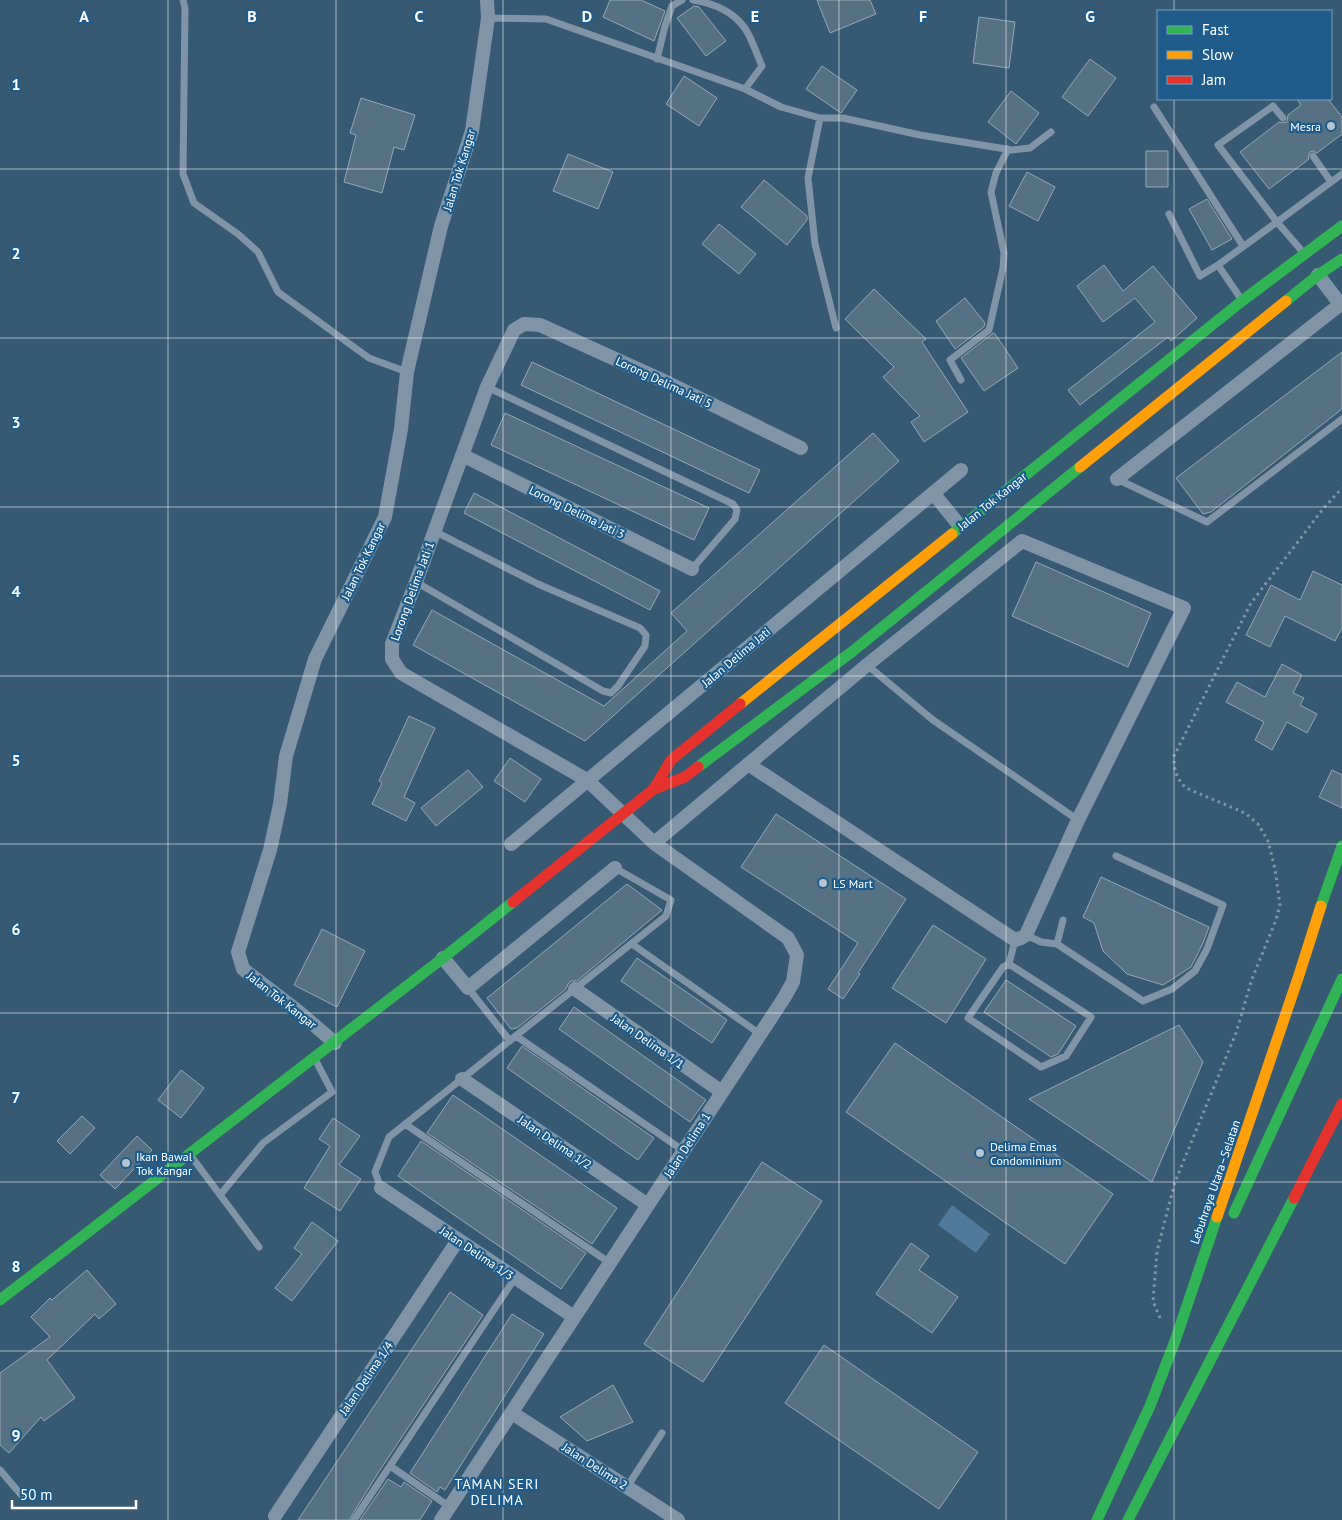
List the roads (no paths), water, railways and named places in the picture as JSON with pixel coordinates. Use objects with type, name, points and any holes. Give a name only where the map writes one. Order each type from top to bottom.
[{"type":"main road","name":"Jalan Tok Kangar","points":[[654,789],[671,760],[1242,301],[1342,226]]},
{"type":"main road","name":"Jalan Tok Kangar","points":[[0,1300],[444,958],[654,789],[685,777],[853,651],[1318,275],[1342,259]]},
{"type":"main road","name":"Lebuhraya Utara–Selatan","points":[[1097,1520],[1150,1406],[1175,1341],[1342,846]]},
{"type":"main road","points":[[1230,1224],[1342,979]]},
{"type":"main road","points":[[1128,1520],[1342,1104]]},
{"type":"main road","points":[[1175,1341],[1217,1251]]},
{"type":"street","name":"Jalan Tok Kangar","points":[[335,1042],[243,969],[238,952],[270,850],[280,804],[286,756],[315,660],[385,517],[401,429],[407,372],[441,226],[472,131],[488,18],[488,0]]},
{"type":"street","points":[[1117,479],[1341,304],[1318,275]]},
{"type":"street","name":"Lorong Delima Jati 1","points":[[524,324],[514,330],[486,388],[392,644],[392,659],[401,673],[587,780],[622,814]]},
{"type":"street","name":"Lorong Delima Jati 5","points":[[524,324],[540,325],[549,329],[666,382],[801,448]]},
{"type":"street","name":"Lorong Delima Jati 3","points":[[462,455],[692,569]]},
{"type":"street","name":"Jalan Delima Jati","points":[[511,844],[961,470]]},
{"type":"street","points":[[933,493],[960,526]]},
{"type":"street","points":[[654,843],[748,764],[867,665],[1022,541],[1184,608],[1021,937],[748,764]]},
{"type":"street","points":[[853,651],[867,665]]},
{"type":"street","name":"Jalan Delima 1","points":[[441,1520],[793,982],[797,955],[788,938],[654,843],[622,814]]},
{"type":"street","points":[[444,958],[468,988],[615,868]]},
{"type":"street","name":"Jalan Delima 1/1","points":[[575,990],[722,1092]]},
{"type":"street","name":"Jalan Delima 1/2","points":[[462,1079],[648,1205]]},
{"type":"street","name":"Jalan Delima 1/3","points":[[380,1188],[574,1317]]},
{"type":"street","name":"Jalan Delima 1/4","points":[[274,1516],[458,1240]]},
{"type":"street","name":"Jalan Delima 2","points":[[512,1413],[678,1520]]},
{"type":"lane","points":[[183,0],[185,8],[183,174],[194,203],[238,234],[258,252],[278,292],[370,358],[407,372]]},
{"type":"lane","points":[[657,59],[672,6],[682,0]]},
{"type":"lane","points":[[693,0],[728,11],[744,27],[762,66],[745,89]]},
{"type":"lane","points":[[488,18],[546,19],[745,89],[781,107],[820,118],[843,118],[920,135],[1008,150],[1030,148],[1051,132]]},
{"type":"lane","points":[[1284,118],[1273,106],[1218,145],[1304,254]]},
{"type":"lane","points":[[1154,107],[1243,246]]},
{"type":"lane","points":[[820,118],[808,178],[815,244],[836,328]]},
{"type":"lane","points":[[961,380],[950,360],[989,330],[1002,268],[1004,253],[991,192],[996,173],[1008,150]]},
{"type":"lane","points":[[1313,156],[1331,182]]},
{"type":"lane","points":[[1168,214],[1200,276],[1218,265],[1342,174]]},
{"type":"lane","points":[[1218,265],[1242,301]]},
{"type":"lane","points":[[486,388],[733,504],[737,510],[735,519],[692,569]]},
{"type":"lane","points":[[1117,479],[1207,522],[1342,419]]},
{"type":"lane","points":[[416,582],[602,691],[611,693],[618,686],[645,646],[646,636],[640,628],[538,584],[434,531]]},
{"type":"lane","points":[[867,665],[933,720],[1078,820]]},
{"type":"lane","points":[[1009,964],[1091,1017],[1066,1056],[1041,1067],[968,1018],[1003,967],[1009,964],[1021,937],[1056,944],[1143,1001],[1172,989],[1195,971],[1206,949],[1223,905],[1116,856]]},
{"type":"lane","points":[[380,1188],[375,1172],[389,1137],[666,916],[671,900],[615,868]]},
{"type":"lane","points":[[1056,944],[1064,920]]},
{"type":"lane","points":[[632,944],[760,1034]]},
{"type":"lane","points":[[468,988],[510,1041]]},
{"type":"lane","points":[[516,1036],[684,1150]]},
{"type":"lane","points":[[220,1195],[263,1143],[332,1092],[314,1058]]},
{"type":"lane","points":[[406,1124],[610,1263]]},
{"type":"lane","points":[[190,1154],[259,1247]]},
{"type":"lane","points":[[354,1520],[515,1278]]},
{"type":"lane","points":[[627,1487],[662,1433]]},
{"type":"lane","points":[[390,1466],[450,1507]]},
{"type":"lane","points":[[0,1470],[23,1497]]},
{"type":"water","points":[[952,1205],[990,1234],[976,1253],[938,1225]]},
{"type":"place","name":"Mesra","points":[[1331,126]]},
{"type":"place","name":"LS Mart","points":[[823,883]]},
{"type":"place","name":"Delima Emas Condominium","points":[[980,1153]]},
{"type":"place","name":"Ikan Bawal Tok Kangar","points":[[126,1163]]},
{"type":"district","name":"TAMAN SERI DELIMA","points":[[497,1492]]}]
